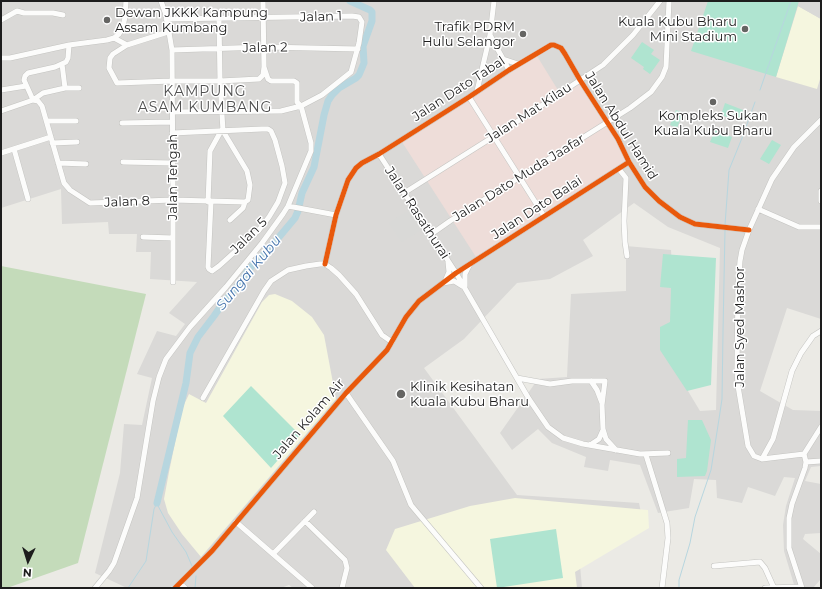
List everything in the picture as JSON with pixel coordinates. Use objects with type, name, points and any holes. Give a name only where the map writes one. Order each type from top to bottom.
[{"type":"street","points":[[1,58],[10,58],[70,44],[114,38],[119,34],[123,27],[126,1]]},
{"type":"street","name":"Jalan Tengah","points":[[161,1],[172,50],[173,282]]},
{"type":"street","points":[[168,32],[126,45],[116,51],[110,58],[109,64],[110,72],[117,83],[259,79],[263,75],[264,67],[263,1]]},
{"type":"street","points":[[477,91],[490,35],[494,1]]},
{"type":"street","name":"Jalan Mat Kilau","points":[[404,193],[603,65],[632,36],[660,1]]},
{"type":"street","name":"Jalan Dato Muda Jaafar","points":[[430,235],[630,108],[650,92],[662,77],[667,62],[669,1]]},
{"type":"street","points":[[1,20],[17,11],[29,14],[52,13],[63,15]]},
{"type":"street","name":"Jalan 1","points":[[166,19],[357,16],[362,22],[358,48],[352,68],[348,75],[322,95],[301,106],[281,111],[172,112]]},
{"type":"street","points":[[210,202],[210,151],[222,131],[219,19]]},
{"type":"street","points":[[490,35],[509,70]]},
{"type":"street","points":[[114,38],[126,45]]},
{"type":"street","points":[[70,44],[67,61],[62,64],[28,74],[25,76],[26,86],[33,100],[41,103],[48,121],[51,140],[58,163],[86,164]]},
{"type":"street","name":"Jalan Abdul Hamid","points":[[551,45],[561,48],[608,122],[624,149],[629,162],[645,187],[665,207],[680,217],[695,224],[748,230]]},
{"type":"street","name":"Jalan Dato Tabal","points":[[325,264],[336,215],[348,180],[356,168],[369,158],[379,154],[518,64],[551,45]]},
{"type":"street","name":"Jalan 2","points":[[172,50],[264,47],[358,48]]},
{"type":"street","points":[[486,55],[498,50]]},
{"type":"street","points":[[503,59],[518,64]]},
{"type":"street","points":[[62,64],[64,88]]},
{"type":"street","points":[[95,588],[109,572],[114,563],[139,489],[152,401],[166,359],[190,328],[262,243],[288,206],[311,151],[311,143],[301,106],[297,102],[297,83],[294,81],[271,81],[268,78],[264,67]]},
{"type":"street","points":[[1,90],[26,86]]},
{"type":"street","points":[[1,111],[33,100],[40,94],[64,88],[79,88]]},
{"type":"street","points":[[469,97],[544,216]]},
{"type":"street","name":"Jalan Syed Mashor","points":[[762,459],[754,456],[748,446],[738,386],[737,370],[740,261],[748,230],[781,163],[794,147],[821,120]]},
{"type":"street","points":[[48,121],[76,121]]},
{"type":"street","points":[[122,123],[172,122]]},
{"type":"street","name":"Jalan 5","points":[[172,133],[262,129],[270,130],[275,140],[285,183],[278,202],[259,230],[220,266],[212,271],[208,267],[210,202]]},
{"type":"street","points":[[222,131],[238,155],[249,177],[248,200],[245,202],[243,208],[230,220]]},
{"type":"street","points":[[1,153],[51,140],[77,142]]},
{"type":"street","points":[[14,149],[28,199]]},
{"type":"street","name":"Jalan Rasathurai","points":[[379,154],[456,273],[529,399],[548,426],[563,438],[589,446],[646,455],[668,454]]},
{"type":"street","points":[[123,162],[172,163]]},
{"type":"street","name":"Jalan Dato Balai","points":[[456,273],[629,162]]},
{"type":"street","name":"Jalan 8","points":[[58,163],[64,182],[70,190],[90,203],[173,200],[245,202]]},
{"type":"street","points":[[619,169],[626,178],[624,222],[627,256]]},
{"type":"street","points":[[821,191],[821,201]]},
{"type":"street","points":[[288,206],[336,215]]},
{"type":"street","points":[[758,209],[799,227],[821,227]]},
{"type":"street","points":[[143,237],[173,238]]},
{"type":"street","points":[[445,280],[449,272],[449,263],[468,265],[464,282],[465,289]]},
{"type":"street","points":[[203,398],[264,291],[271,281],[288,270],[325,264],[339,275],[356,294],[382,335],[392,342]]},
{"type":"street","name":"Jalan Kolam Air","points":[[175,588],[212,551],[346,393],[387,350],[412,308],[425,295],[456,273]]},
{"type":"street","points":[[440,284],[454,281],[465,289]]},
{"type":"street","points":[[762,459],[773,439],[792,371],[801,353],[813,336],[821,331]]},
{"type":"street","points":[[517,378],[550,384],[572,381],[605,381],[602,405],[603,429],[606,439],[616,450]]},
{"type":"street","points":[[591,380],[597,390],[602,405]]},
{"type":"street","points":[[346,393],[393,461],[411,505],[480,588]]},
{"type":"street","points":[[765,588],[802,587],[789,548],[790,518],[792,504],[805,468],[806,462],[804,454],[821,427]]},
{"type":"street","points":[[589,446],[599,439],[603,429]]},
{"type":"street","points":[[762,459],[804,454]]},
{"type":"street","points":[[646,455],[667,523],[668,538],[662,588]]},
{"type":"street","points":[[806,462],[821,461]]},
{"type":"street","points":[[274,554],[314,512]]},
{"type":"street","points":[[305,521],[345,560],[347,568],[342,588]]},
{"type":"street","points":[[236,522],[312,588]]},
{"type":"street","points":[[714,566],[760,562],[766,568],[774,588]]},
{"type":"street","points":[[180,583],[185,588]]},
{"type":"shaded area","points":[[1,1],[821,1],[821,319],[787,308],[760,391],[793,410],[821,411],[821,466],[811,467],[805,481],[821,484],[821,533],[805,534],[803,539],[821,554],[821,579],[813,588],[795,588],[784,551],[783,525],[786,506],[795,478],[784,477],[775,496],[748,487],[742,503],[717,498],[716,480],[694,479],[689,508],[658,513],[640,465],[610,460],[608,471],[584,467],[586,457],[552,443],[538,429],[512,450],[500,433],[538,379],[567,377],[571,294],[626,291],[626,246],[671,250],[674,308],[667,356],[700,411],[716,410],[720,248],[668,227],[634,203],[583,240],[593,256],[550,279],[517,283],[464,339],[424,368],[517,495],[639,503],[644,527],[580,565],[582,588],[293,588],[289,585],[281,588],[174,588],[172,586],[170,588],[127,588],[95,573],[120,473],[124,424],[142,425],[152,378],[137,374],[157,331],[176,336],[185,324],[169,313],[197,282],[150,279],[151,252],[136,252],[137,234],[109,234],[108,222],[62,224],[61,189],[1,208]]},
{"type":"shaded area","points":[[799,1],[821,1],[821,19],[798,6]]},
{"type":"shaded area","points":[[798,6],[821,19],[821,76],[817,89],[776,77]]},
{"type":"shaded area","points":[[537,56],[561,95],[579,83],[622,150],[626,161],[476,257],[402,142]]},
{"type":"shaded area","points":[[409,210],[422,229],[402,242],[389,223]]},
{"type":"shaded area","points":[[1,266],[146,294],[78,563],[7,588],[1,588]]},
{"type":"shaded area","points":[[275,294],[292,301],[312,317],[324,335],[336,399],[201,557],[182,534],[168,513],[164,499],[182,409],[189,394],[206,403],[262,302],[269,295]]},
{"type":"shaded area","points":[[515,498],[648,510],[649,528],[575,572],[577,588],[415,588],[386,550],[395,529],[470,506]]},
{"type":"green space","name":"Kuala Kubu Bharu Mini Stadium","points":[[708,1],[799,1],[776,77],[691,51]]},
{"type":"green space","points":[[642,42],[654,50],[651,54],[660,60],[650,74],[643,69],[644,67],[631,58]]},
{"type":"green space","points":[[725,103],[743,110],[739,121],[721,115]]},
{"type":"green space","points":[[676,110],[683,113],[677,128],[670,125]]},
{"type":"green space","points":[[715,130],[732,137],[728,148],[710,142]]},
{"type":"green space","points":[[772,140],[781,145],[769,164],[760,159]]},
{"type":"green space","points":[[663,254],[716,258],[711,385],[687,391],[660,350],[660,327],[670,322],[671,288],[660,287]]},
{"type":"green space","points":[[251,386],[300,435],[271,468],[223,416]]},
{"type":"green space","points":[[688,420],[702,420],[711,440],[705,476],[677,477],[677,459],[686,458]]},
{"type":"green space","points":[[556,529],[563,578],[497,588],[490,539]]},
{"type":"waterway","name":"Sungai Kubu","points":[[157,503],[186,383],[190,353],[198,337],[223,303],[242,281],[248,270],[269,249],[295,218],[302,193],[314,167],[328,101],[339,88],[359,75],[364,63],[363,46],[372,21],[372,12],[350,1]]},
{"type":"waterway","points":[[760,90],[791,1]]},
{"type":"waterway","points":[[725,225],[729,170],[755,102]]},
{"type":"waterway","points":[[679,588],[679,580],[690,543],[695,517],[711,470],[722,399],[725,230]]},
{"type":"waterway","points":[[128,588],[146,561],[154,509],[157,503]]},
{"type":"waterway","name":"Sungai Kubu","points":[[157,504],[172,532],[186,552],[192,566]]},
{"type":"waterway","name":"Sungai Kubu","points":[[195,588],[196,576]]},
{"type":"cycle path","points":[[325,264],[336,215],[348,180],[356,168],[509,70],[551,45],[561,48],[618,139],[629,162],[645,187],[659,201],[680,217],[695,224],[749,230]]},
{"type":"cycle path","points":[[175,588],[212,551],[346,393],[387,350],[406,317],[419,301],[456,273],[629,162]]},
{"type":"place","name":"Dewan JKKK Kampung Assam Kumbang","points":[[107,20]]},
{"type":"place","name":"Kuala Kubu Bharu Mini Stadium","points":[[745,29]]},
{"type":"place","name":"Trafik PDRM Hulu Selangor","points":[[523,34]]},
{"type":"place","name":"Kompleks Sukan Kuala Kubu Bharu","points":[[713,102]]},
{"type":"place","name":"Klinik Kesihatan Kuala Kubu Bharu","points":[[401,394]]},
{"type":"district","name":"KAMPUNG ASAM KUMBANG","points":[[205,100]]}]
